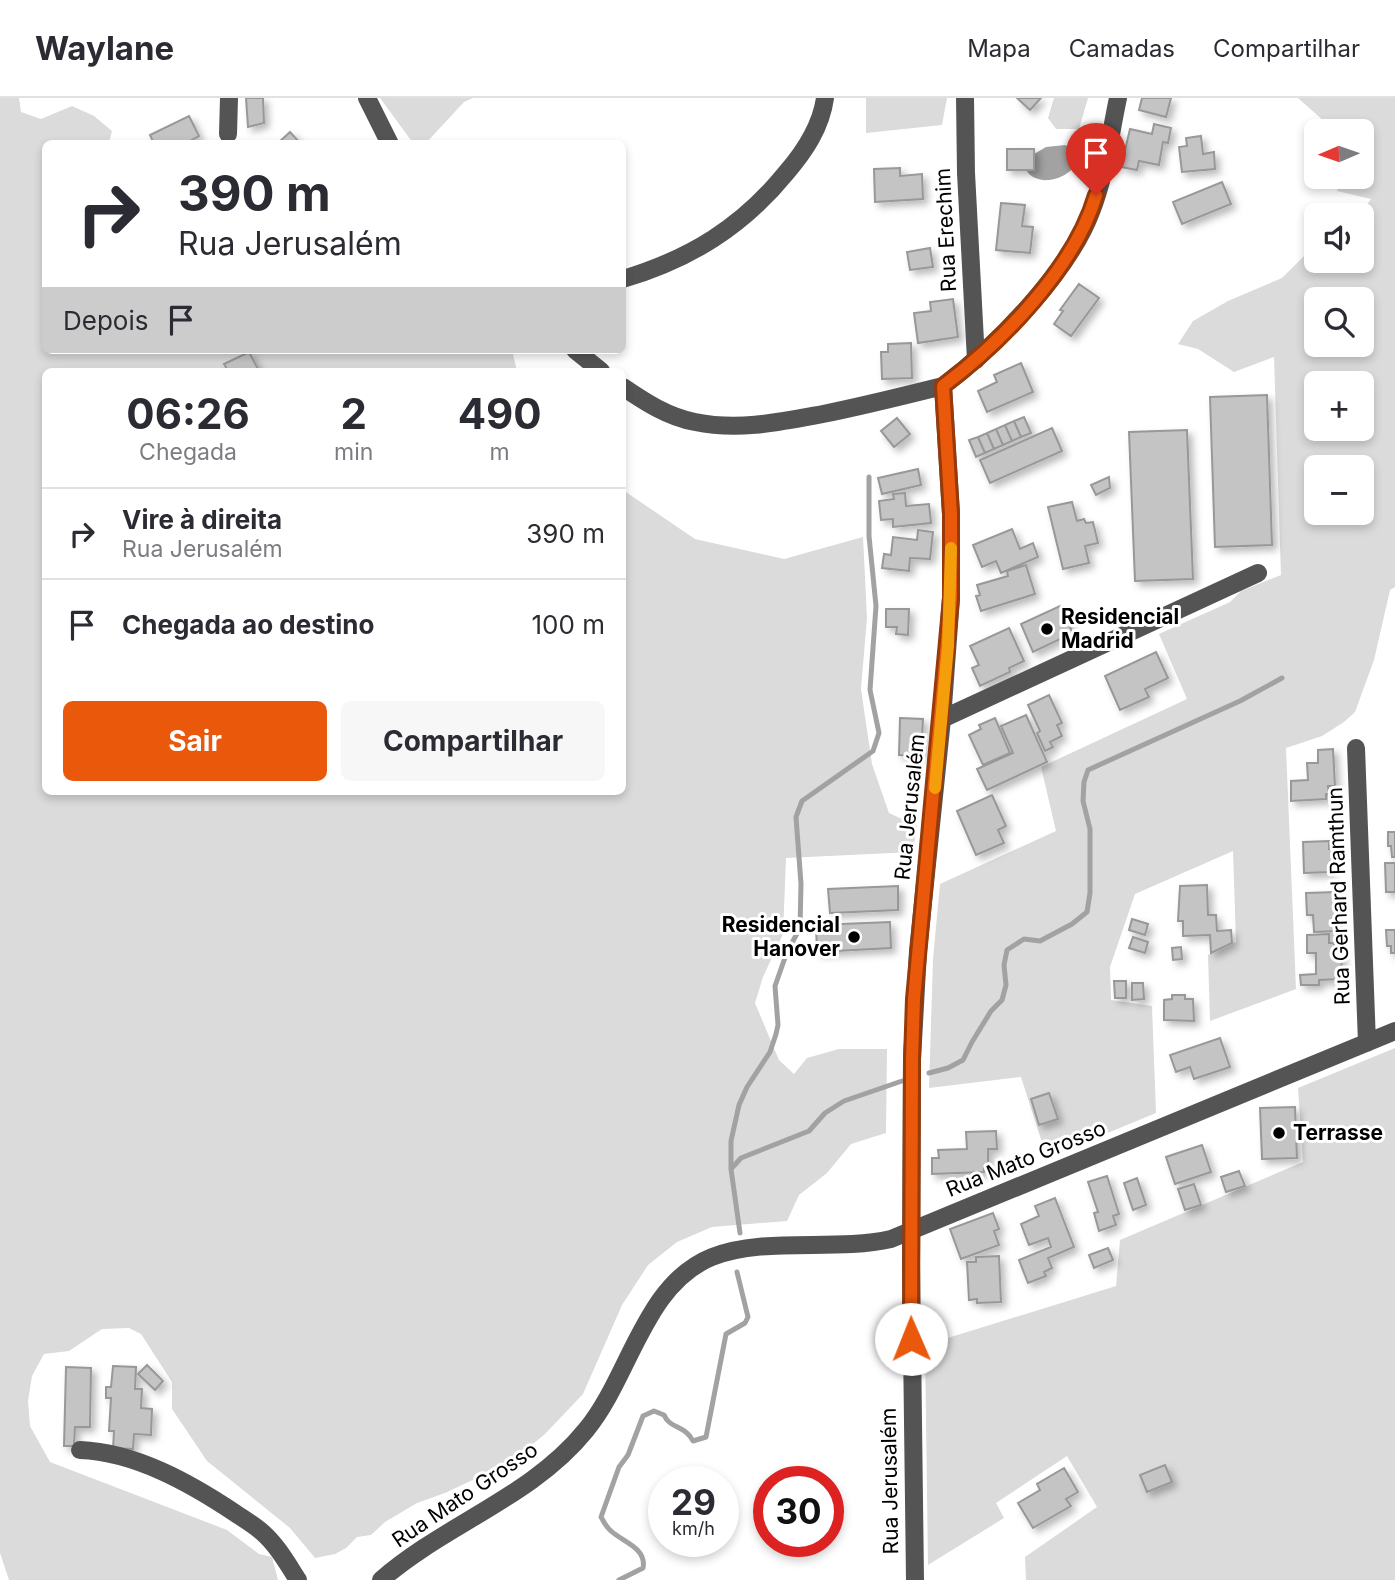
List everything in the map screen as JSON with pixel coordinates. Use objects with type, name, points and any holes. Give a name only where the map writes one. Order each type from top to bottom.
[{"type":"street","points":[[228,134],[229,98]]},
{"type":"street","points":[[368,98],[388,140]]},
{"type":"street","points":[[626,278],[657,269],[697,249],[744,218],[771,191],[813,137],[825,98]]},
{"type":"street","name":"Rua Erechim","points":[[965,98],[966,173],[976,360]]},
{"type":"street","points":[[626,389],[651,406],[693,422],[738,427],[782,422],[943,386],[976,360],[1039,294],[1080,235],[1091,213],[1101,177],[1118,98]]},
{"type":"street","points":[[580,354],[597,368]]},
{"type":"street","name":"Rua Jerusalém","points":[[915,1580],[911,1231],[914,999],[948,646],[951,561],[943,386]]},
{"type":"street","points":[[942,719],[1258,573]]},
{"type":"street","name":"Rua Gerhard Ramthun","points":[[1356,748],[1367,1043]]},
{"type":"street","name":"Rua Mato Grosso","points":[[381,1580],[418,1553],[534,1479],[570,1449],[601,1409],[651,1314],[671,1285],[691,1268],[713,1257],[749,1249],[875,1243],[911,1231],[1395,1031]]},
{"type":"street","points":[[80,1450],[127,1459],[177,1478],[214,1500],[262,1531],[298,1580]]},
{"type":"shaded area","points":[[0,98],[19,98],[21,112],[41,119],[72,106],[94,116],[112,131],[110,140],[42,140],[42,354],[513,354],[516,368],[42,368],[42,795],[626,795],[626,492],[695,539],[784,559],[863,537],[867,618],[861,689],[872,764],[889,813],[917,826],[913,852],[786,858],[783,934],[763,977],[755,1003],[779,1060],[794,1074],[807,1058],[839,1049],[887,1049],[886,1133],[851,1144],[827,1173],[799,1195],[787,1221],[712,1227],[677,1242],[648,1265],[622,1305],[583,1394],[545,1434],[511,1462],[417,1503],[385,1522],[371,1535],[357,1537],[335,1554],[315,1558],[290,1528],[207,1461],[172,1409],[172,1382],[141,1334],[129,1328],[102,1329],[69,1351],[44,1354],[32,1376],[28,1401],[30,1426],[50,1462],[227,1530],[259,1554],[272,1557],[278,1580],[9,1580],[0,1553]]},
{"type":"shaded area","points":[[380,98],[473,98],[464,102],[429,140],[411,140]]},
{"type":"shaded area","points":[[866,98],[947,98],[942,125],[866,133]]},
{"type":"shaded area","points":[[1054,98],[1088,98],[1079,129],[1056,129],[1048,118]]},
{"type":"shaded area","points":[[1298,98],[1395,98],[1395,587],[1390,590],[1374,660],[1355,712],[1322,736],[1286,748],[1296,989],[1210,1021],[1208,955],[1236,942],[1233,851],[1135,894],[1110,967],[1111,1000],[1152,1006],[1156,1113],[1047,1158],[1021,1077],[929,1088],[933,959],[940,884],[1056,831],[1041,767],[1187,699],[1159,634],[1230,602],[1241,591],[1281,575],[1274,357],[1234,372],[1198,349],[1178,344],[1193,321],[1228,301],[1282,278],[1304,256],[1304,273],[1374,273],[1374,203],[1368,203],[1371,199],[1337,191],[1374,189],[1374,119],[1322,119]]},
{"type":"shaded area","points":[[1065,145],[1075,152],[1077,160],[1066,174],[1045,180],[1034,178],[1026,170],[1034,169],[1034,154],[1046,147]]},
{"type":"shaded area","points":[[1395,1048],[1395,1580],[1026,1580],[1025,1557],[1097,1507],[1067,1456],[996,1503],[1004,1518],[928,1565],[925,1345],[1116,1286],[1120,1240],[1303,1162],[1298,1088]]},
{"type":"building","points":[[246,98],[263,98],[264,123],[248,127]]},
{"type":"building","points":[[1017,98],[1041,98],[1030,110]]},
{"type":"building","points":[[1142,98],[1171,98],[1166,117],[1139,110]]},
{"type":"building","points":[[189,116],[199,136],[192,140],[152,140],[150,135]]},
{"type":"building","points":[[1154,124],[1171,128],[1168,143],[1163,142],[1159,165],[1139,161],[1137,170],[1121,167],[1130,129],[1152,134]]},
{"type":"building","points":[[290,132],[297,140],[281,140]]},
{"type":"building","points":[[1201,136],[1203,154],[1214,152],[1215,169],[1182,172],[1179,147],[1187,146],[1186,138]]},
{"type":"building","points":[[1007,149],[1034,149],[1034,170],[1007,170]]},
{"type":"building","points":[[900,168],[900,176],[922,174],[923,199],[875,202],[874,169]]},
{"type":"building","points":[[1222,182],[1231,204],[1182,224],[1173,202]]},
{"type":"building","points":[[1001,203],[1025,205],[1022,226],[1033,227],[1030,253],[996,250]]},
{"type":"building","points":[[930,248],[933,267],[910,270],[907,252]]},
{"type":"building","points":[[1079,284],[1099,298],[1071,336],[1054,324],[1063,311],[1060,310]]},
{"type":"building","points":[[953,299],[958,337],[918,343],[914,313],[931,311],[930,302]]},
{"type":"building","points":[[911,343],[912,378],[882,379],[881,352],[888,352],[888,344]]},
{"type":"building","points":[[250,354],[257,368],[226,368],[224,364]]},
{"type":"building","points":[[1021,363],[1033,392],[987,412],[978,391],[997,382],[994,375]]},
{"type":"building","points":[[1267,395],[1272,545],[1215,547],[1210,397]]},
{"type":"building","points":[[1024,417],[1031,433],[1021,437],[1014,421]]},
{"type":"building","points":[[897,418],[910,434],[894,447],[881,431]]},
{"type":"building","points":[[1014,421],[1021,437],[1012,441],[1005,425]]},
{"type":"building","points":[[1005,425],[1012,441],[1003,445],[996,429]]},
{"type":"building","points":[[1052,428],[1062,451],[990,483],[980,460]]},
{"type":"building","points":[[996,429],[1003,445],[994,449],[987,433]]},
{"type":"building","points":[[1187,430],[1193,579],[1135,581],[1129,432]]},
{"type":"building","points":[[987,433],[994,449],[985,453],[978,437]]},
{"type":"building","points":[[978,437],[985,453],[976,457],[969,440]]},
{"type":"building","points":[[918,469],[921,485],[882,494],[878,478]]},
{"type":"building","points":[[1109,477],[1110,488],[1096,495],[1091,485]]},
{"type":"building","points":[[905,493],[906,506],[929,504],[931,523],[893,527],[893,519],[881,520],[879,501],[894,499],[893,494]]},
{"type":"building","points":[[1072,502],[1077,521],[1084,519],[1086,523],[1093,522],[1098,543],[1085,546],[1089,563],[1063,569],[1048,507]]},
{"type":"building","points":[[1012,529],[1020,549],[1033,543],[1038,557],[1001,573],[996,561],[982,567],[973,545]]},
{"type":"building","points":[[918,530],[933,532],[930,559],[910,558],[909,571],[882,568],[884,554],[891,555],[893,537],[917,540]]},
{"type":"building","points":[[1026,565],[1035,594],[981,611],[976,596],[980,595],[977,585],[1008,576],[1007,571]]},
{"type":"building","name":"Residencial Madrid","points":[[1060,606],[1073,633],[1033,652],[1021,624]]},
{"type":"building","points":[[886,609],[909,609],[908,635],[896,634],[897,627],[886,627]]},
{"type":"building","points":[[1009,628],[1024,661],[1009,668],[1010,672],[980,686],[972,668],[979,665],[970,646]]},
{"type":"building","points":[[1156,652],[1168,678],[1145,689],[1149,697],[1120,710],[1105,676]]},
{"type":"building","points":[[1049,695],[1062,723],[1057,725],[1062,736],[1050,742],[1053,747],[1045,751],[1037,733],[1040,731],[1028,705]]},
{"type":"building","points":[[1026,715],[1047,762],[987,790],[977,769],[1013,753],[1001,726]]},
{"type":"building","points":[[900,718],[923,719],[921,756],[899,755]]},
{"type":"building","points":[[995,718],[1010,753],[983,765],[969,735],[981,729],[979,725]]},
{"type":"building","points":[[1333,749],[1335,786],[1328,786],[1329,794],[1326,794],[1326,799],[1291,801],[1291,781],[1308,780],[1307,763],[1318,763],[1318,750]]},
{"type":"building","points":[[992,795],[1006,826],[998,830],[1004,843],[976,855],[957,811]]},
{"type":"building","points":[[1388,832],[1395,832],[1395,857],[1392,857],[1391,846],[1388,846]]},
{"type":"building","points":[[1329,841],[1329,849],[1334,849],[1334,866],[1330,866],[1330,872],[1304,873],[1303,842]]},
{"type":"building","points":[[1385,863],[1395,863],[1395,892],[1386,892]]},
{"type":"building","points":[[1207,885],[1208,915],[1216,915],[1217,931],[1231,930],[1232,943],[1211,953],[1210,935],[1183,936],[1183,921],[1178,921],[1180,886]]},
{"type":"building","points":[[898,886],[898,910],[830,913],[828,889]]},
{"type":"building","points":[[1336,892],[1337,931],[1314,932],[1313,915],[1307,915],[1306,893]]},
{"type":"building","points":[[1132,919],[1148,924],[1145,935],[1129,930]]},
{"type":"building","name":"Residencial Hanover","points":[[890,922],[891,948],[817,952],[816,925]]},
{"type":"building","points":[[1386,930],[1395,930],[1395,953],[1391,953],[1391,946],[1387,946]]},
{"type":"building","points":[[1329,934],[1329,943],[1334,943],[1334,950],[1341,950],[1342,979],[1319,980],[1319,985],[1301,985],[1300,975],[1316,974],[1316,953],[1307,953],[1307,935]]},
{"type":"building","points":[[1133,937],[1148,942],[1145,953],[1129,948]]},
{"type":"building","points":[[1181,947],[1182,959],[1173,960],[1172,948]]},
{"type":"building","points":[[1114,981],[1126,981],[1126,998],[1115,998]]},
{"type":"building","points":[[1132,983],[1143,983],[1144,999],[1132,1000]]},
{"type":"building","points":[[1172,995],[1185,995],[1185,999],[1193,999],[1194,1021],[1164,1020],[1164,1000],[1172,999]]},
{"type":"building","points":[[1220,1038],[1230,1067],[1194,1079],[1190,1067],[1176,1072],[1170,1055]]},
{"type":"building","points":[[1049,1093],[1058,1119],[1039,1125],[1031,1099]]},
{"type":"building","name":"Terrasse","points":[[1295,1107],[1297,1158],[1262,1159],[1260,1108]]},
{"type":"building","points":[[996,1131],[997,1149],[988,1149],[988,1165],[984,1165],[984,1172],[932,1174],[932,1158],[939,1158],[938,1150],[967,1149],[966,1132]]},
{"type":"building","points":[[1202,1145],[1211,1172],[1175,1184],[1166,1157]]},
{"type":"building","points":[[1239,1171],[1245,1186],[1226,1192],[1221,1177]]},
{"type":"building","points":[[1107,1176],[1119,1214],[1113,1216],[1116,1225],[1099,1231],[1094,1213],[1098,1212],[1088,1182]]},
{"type":"building","points":[[1137,1178],[1146,1205],[1133,1210],[1124,1183]]},
{"type":"building","points":[[1194,1184],[1201,1205],[1185,1210],[1178,1189]]},
{"type":"building","points":[[1055,1198],[1074,1247],[1048,1258],[1052,1268],[1044,1272],[1046,1276],[1028,1283],[1019,1260],[1051,1247],[1048,1238],[1029,1245],[1021,1224],[1039,1216],[1035,1206]]},
{"type":"building","points":[[993,1213],[999,1229],[994,1231],[999,1245],[961,1259],[950,1229]]},
{"type":"building","points":[[1108,1248],[1113,1260],[1094,1268],[1089,1255]]},
{"type":"building","points":[[999,1256],[1001,1302],[977,1303],[977,1299],[969,1300],[967,1262],[976,1262],[976,1257]]},
{"type":"building","points":[[147,1365],[163,1381],[155,1390],[138,1374]]},
{"type":"building","points":[[113,1366],[136,1367],[135,1389],[142,1389],[141,1408],[152,1409],[151,1435],[134,1434],[133,1449],[113,1448],[114,1431],[109,1431],[111,1398],[106,1398],[106,1387],[111,1387]]},
{"type":"building","points":[[66,1367],[91,1368],[90,1427],[75,1427],[74,1446],[64,1446]]},
{"type":"building","points":[[1165,1465],[1172,1482],[1147,1492],[1140,1475]]},
{"type":"building","points":[[1064,1468],[1078,1492],[1066,1499],[1071,1506],[1033,1528],[1018,1503],[1040,1490],[1037,1484]]},
{"type":"waterway","points":[[740,1233],[731,1169],[731,1141],[739,1105],[747,1087],[770,1052],[776,1034],[778,1025],[775,986],[787,952],[800,928],[801,884],[796,817],[802,801],[873,751],[879,733],[870,690],[876,606],[869,536],[869,477]]},
{"type":"waterway","points":[[929,1073],[948,1068],[963,1060],[991,1011],[1002,1000],[1006,985],[1004,965],[1007,950],[1024,939],[1040,941],[1072,924],[1087,912],[1090,893],[1090,829],[1083,801],[1088,770],[1240,701],[1282,678]]},
{"type":"waterway","points":[[731,1169],[741,1158],[809,1131],[825,1113],[844,1101],[902,1081]]},
{"type":"waterway","points":[[619,1580],[643,1568],[638,1550],[609,1529],[601,1517],[619,1467],[628,1455],[643,1416],[654,1411],[664,1415],[693,1441],[706,1437],[726,1334],[745,1323],[748,1317],[737,1272]]},
{"type":"slow traffic","points":[[935,788],[948,646],[951,548]]},
{"type":"place","name":"Residencial Madrid","points":[[1047,629]]},
{"type":"place","name":"Residencial Hanover","points":[[854,937]]},
{"type":"place","name":"Terrasse","points":[[1279,1133]]},
{"type":"route","points":[[911,1339],[914,999],[951,598],[951,514],[943,386],[976,360],[1039,294],[1080,235],[1096,195]]}]
